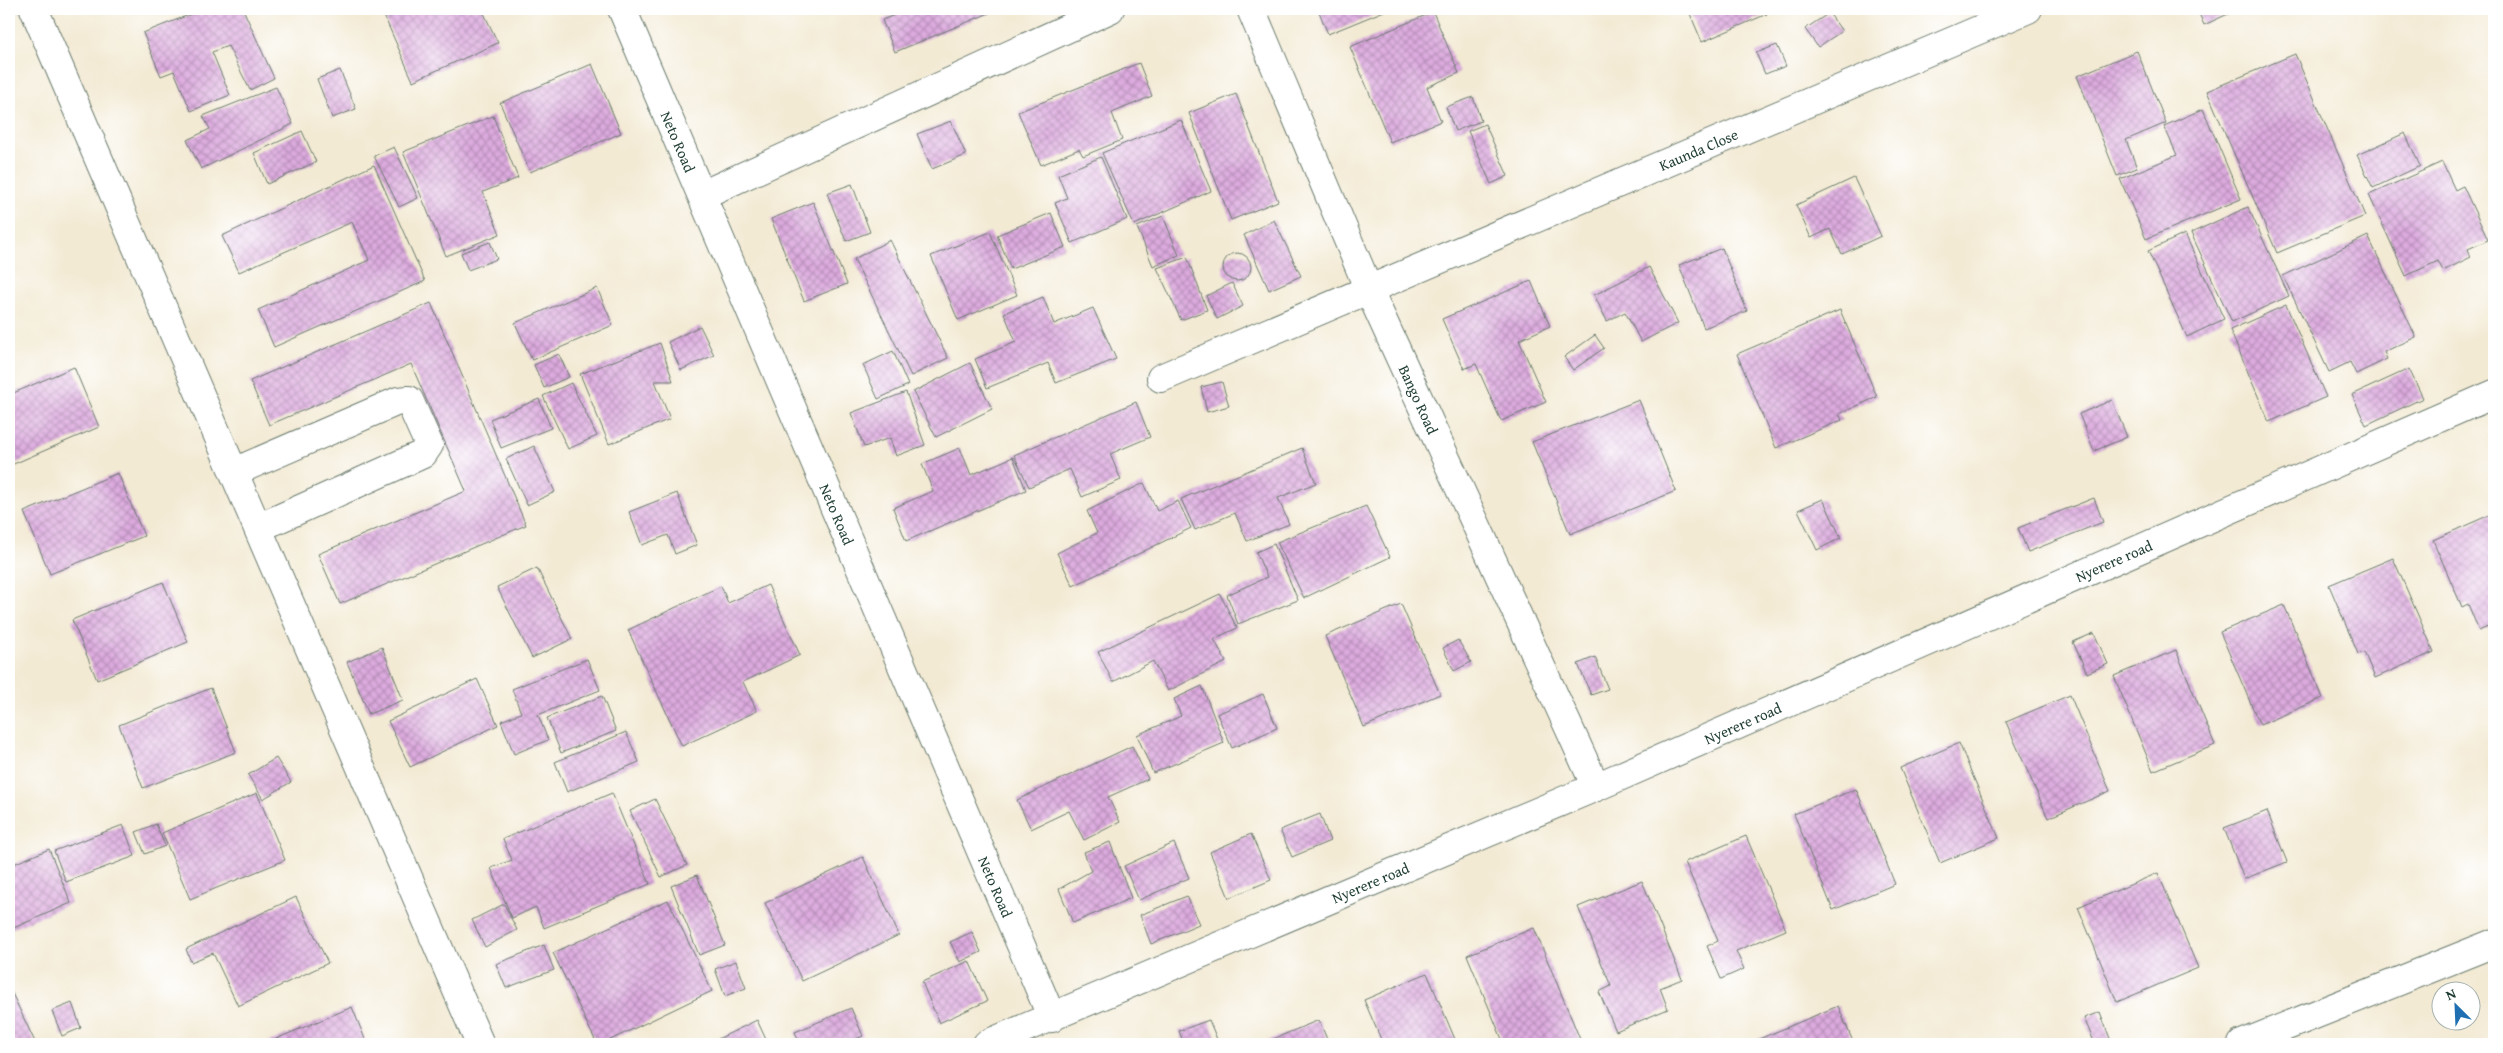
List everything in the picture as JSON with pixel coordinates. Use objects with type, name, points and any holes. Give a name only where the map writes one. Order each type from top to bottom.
[{"type":"street","points":[[34,9],[480,1044]]},
{"type":"street","name":"Neto Road","points":[[622,9],[1052,1018]]},
{"type":"street","points":[[702,195],[1110,9]]},
{"type":"street","name":"Bango Road","points":[[1251,9],[1369,290],[1596,786]]},
{"type":"street","name":"Kaunda Close","points":[[1161,378],[2028,9]]},
{"type":"street","name":"Nyerere road","points":[[987,1044],[1596,786],[2494,394]]},
{"type":"street","points":[[234,472],[398,401],[409,400],[424,432],[429,445],[423,454],[258,528]]},
{"type":"street","points":[[2242,1044],[2494,943]]},
{"type":"building","points":[[204,9],[243,9],[274,78],[250,90],[228,46],[212,52],[230,95],[191,111],[174,71],[161,76],[143,33]]},
{"type":"building","points":[[381,9],[482,9],[498,43],[413,81]]},
{"type":"building","points":[[909,9],[999,9],[895,52],[882,20]]},
{"type":"building","points":[[1318,9],[1389,9],[1328,34]]},
{"type":"building","points":[[1688,9],[1765,9],[1767,14],[1702,42]]},
{"type":"building","points":[[2197,9],[2239,9],[2204,25]]},
{"type":"building","points":[[1433,12],[1459,73],[1427,87],[1441,121],[1390,142],[1350,47]]},
{"type":"building","points":[[1829,13],[1842,31],[1818,47],[1805,29]]},
{"type":"building","points":[[1777,45],[1786,66],[1765,74],[1756,53]]},
{"type":"building","points":[[2137,51],[2166,123],[2126,140],[2137,168],[2117,176],[2077,76]]},
{"type":"building","points":[[2295,54],[2365,216],[2277,253],[2207,91]]},
{"type":"building","points":[[1139,63],[1152,96],[1112,113],[1122,140],[1083,156],[1079,149],[1041,165],[1018,112]]},
{"type":"building","points":[[592,64],[621,133],[530,172],[500,103]]},
{"type":"building","points":[[340,70],[356,109],[332,118],[317,79]]},
{"type":"building","points":[[276,87],[293,124],[201,169],[187,140],[210,129],[203,116]]},
{"type":"building","points":[[1236,94],[1278,201],[1231,220],[1189,113]]},
{"type":"building","points":[[1473,97],[1481,121],[1455,131],[1446,107]]},
{"type":"building","points":[[2203,109],[2241,199],[2146,239],[2120,179],[2177,155],[2164,126]]},
{"type":"building","points":[[493,116],[518,178],[483,192],[500,234],[446,256],[403,152]]},
{"type":"building","points":[[1181,120],[1211,191],[1134,225],[1102,153]]},
{"type":"building","points":[[951,121],[966,155],[932,169],[917,134]]},
{"type":"building","points":[[1485,124],[1508,176],[1491,184],[1468,131]]},
{"type":"building","points":[[302,131],[316,162],[267,184],[254,153]]},
{"type":"building","points":[[2405,133],[2420,166],[2373,188],[2357,155]]},
{"type":"building","points":[[394,147],[418,198],[399,207],[374,156]]},
{"type":"building","points":[[1101,157],[1127,219],[1072,243],[1055,203],[1067,198],[1058,175]]},
{"type":"building","points":[[2442,162],[2455,190],[2463,186],[2488,240],[2468,249],[2471,257],[2443,271],[2438,261],[2406,276],[2369,195]]},
{"type":"building","points":[[374,165],[425,281],[274,347],[258,310],[369,260],[352,222],[239,272],[222,236]]},
{"type":"building","points":[[1854,178],[1881,236],[1842,254],[1830,229],[1811,238],[1796,205]]},
{"type":"building","points":[[852,184],[870,232],[846,241],[827,193]]},
{"type":"building","points":[[813,202],[847,284],[804,301],[771,219]]},
{"type":"building","points":[[2248,207],[2289,296],[2232,322],[2191,233]]},
{"type":"building","points":[[1051,213],[1065,247],[1011,269],[997,235]]},
{"type":"building","points":[[1163,216],[1179,255],[1153,266],[1137,227]]},
{"type":"building","points":[[1274,220],[1301,276],[1269,290],[1244,235]]},
{"type":"building","points":[[990,232],[1017,295],[958,320],[931,256]]},
{"type":"building","points":[[2185,234],[2224,319],[2187,337],[2148,251]]},
{"type":"building","points":[[2368,236],[2416,337],[2384,352],[2387,359],[2356,374],[2350,362],[2329,372],[2283,276]]},
{"type":"building","points":[[890,240],[948,358],[911,376],[854,259]]},
{"type":"building","points":[[490,242],[497,259],[468,270],[461,253]]},
{"type":"building","points":[[1722,248],[1747,311],[1704,328],[1679,265]]},
{"type":"building","points":[[1237,253],[1247,257],[1251,267],[1247,277],[1237,281],[1227,277],[1223,267],[1227,257]]},
{"type":"building","points":[[1187,257],[1207,310],[1181,320],[1157,268]]},
{"type":"building","points":[[1649,267],[1678,323],[1641,342],[1625,312],[1607,321],[1594,295]]},
{"type":"building","points":[[1531,281],[1550,326],[1519,340],[1546,402],[1501,421],[1476,364],[1464,369],[1442,319]]},
{"type":"building","points":[[1232,283],[1243,306],[1217,319],[1206,296]]},
{"type":"building","points":[[597,288],[613,325],[532,360],[515,323]]},
{"type":"building","points":[[1043,297],[1054,324],[1093,308],[1116,359],[1056,383],[1048,363],[987,388],[975,359],[1016,342],[1004,313]]},
{"type":"building","points":[[431,303],[526,525],[340,604],[318,554],[466,491],[411,364],[269,425],[250,381]]},
{"type":"building","points":[[2286,305],[2326,397],[2269,422],[2230,330]]},
{"type":"building","points":[[1840,310],[1877,397],[1839,414],[1842,420],[1776,448],[1737,354]]},
{"type":"building","points":[[700,326],[714,355],[681,370],[668,342]]},
{"type":"building","points":[[1595,335],[1604,348],[1573,370],[1564,357]]},
{"type":"building","points":[[660,343],[673,381],[655,381],[670,419],[609,444],[580,374]]},
{"type":"building","points":[[893,351],[908,385],[878,399],[863,365]]},
{"type":"building","points":[[559,354],[569,377],[544,388],[534,365]]},
{"type":"building","points":[[970,363],[992,409],[936,437],[913,392]]},
{"type":"building","points":[[74,367],[99,427],[9,466],[9,395]]},
{"type":"building","points":[[2409,369],[2423,398],[2366,425],[2352,395]]},
{"type":"building","points":[[1222,382],[1229,406],[1207,412],[1201,387]]},
{"type":"building","points":[[571,383],[597,436],[568,449],[543,396]]},
{"type":"building","points":[[906,392],[925,445],[896,456],[890,438],[864,447],[851,413]]},
{"type":"building","points":[[539,399],[551,428],[501,448],[490,419]]},
{"type":"building","points":[[1639,400],[1676,491],[1570,534],[1532,442]]},
{"type":"building","points":[[2112,400],[2127,437],[2094,451],[2079,414]]},
{"type":"building","points":[[1136,402],[1150,437],[1110,454],[1121,480],[1082,497],[1070,469],[1029,487],[1014,455]]},
{"type":"building","points":[[534,446],[555,492],[527,505],[506,459]]},
{"type":"building","points":[[960,448],[971,475],[1013,457],[1026,490],[906,541],[893,508],[933,491],[922,464]]},
{"type":"building","points":[[1302,448],[1316,483],[1278,498],[1289,524],[1247,541],[1235,513],[1195,530],[1181,499]]},
{"type":"building","points":[[118,473],[144,536],[50,574],[24,512]]},
{"type":"building","points":[[1144,483],[1157,511],[1178,501],[1191,528],[1073,586],[1057,553],[1097,533],[1087,511]]},
{"type":"building","points":[[677,493],[697,545],[675,554],[668,535],[642,545],[629,512]]},
{"type":"building","points":[[2094,498],[2103,522],[2028,552],[2018,528]]},
{"type":"building","points":[[1823,499],[1841,538],[1817,550],[1798,510]]},
{"type":"building","points":[[1366,506],[1390,557],[1304,598],[1277,542]]},
{"type":"building","points":[[2494,513],[2494,624],[2479,631],[2468,604],[2462,607],[2433,540]]},
{"type":"building","points":[[1274,544],[1298,600],[1238,624],[1227,595],[1267,577],[1256,552]]},
{"type":"building","points":[[2393,558],[2434,652],[2375,678],[2364,652],[2358,654],[2329,585]]},
{"type":"building","points":[[537,568],[572,639],[532,658],[497,587]]},
{"type":"building","points":[[163,582],[188,642],[97,680],[72,620]]},
{"type":"building","points":[[768,585],[800,655],[743,682],[757,711],[682,746],[628,630],[721,586],[728,603]]},
{"type":"building","points":[[1220,594],[1237,628],[1214,639],[1226,662],[1168,691],[1153,661],[1113,682],[1098,652]]},
{"type":"building","points":[[1401,604],[1440,694],[1364,727],[1325,636]]},
{"type":"building","points":[[2284,605],[2323,698],[2260,725],[2220,632]]},
{"type":"building","points":[[2094,633],[2108,664],[2087,673],[2073,642]]},
{"type":"building","points":[[1458,640],[1471,662],[1454,671],[1443,648]]},
{"type":"building","points":[[382,647],[403,700],[369,714],[347,662]]},
{"type":"building","points":[[2176,650],[2215,745],[2153,771],[2114,676]]},
{"type":"building","points":[[1595,657],[1608,689],[1591,695],[1578,664]]},
{"type":"building","points":[[587,659],[600,690],[538,715],[548,740],[514,754],[501,721],[521,713],[512,689]]},
{"type":"building","points":[[477,679],[498,725],[410,767],[388,721]]},
{"type":"building","points":[[1202,686],[1224,743],[1153,773],[1137,735],[1181,716],[1174,699]]},
{"type":"building","points":[[211,688],[236,752],[143,788],[119,725]]},
{"type":"building","points":[[1263,694],[1277,728],[1232,748],[1217,714]]},
{"type":"building","points":[[2070,695],[2110,791],[2048,818],[2006,722]]},
{"type":"building","points":[[602,696],[616,731],[561,753],[547,718]]},
{"type":"building","points":[[626,732],[639,762],[567,792],[555,762]]},
{"type":"building","points":[[1959,743],[1999,838],[1940,863],[1900,768]]},
{"type":"building","points":[[1132,746],[1148,779],[1108,797],[1120,822],[1084,840],[1069,811],[1031,829],[1017,800]]},
{"type":"building","points":[[276,758],[291,782],[263,799],[248,775]]},
{"type":"building","points":[[1856,789],[1895,884],[1833,910],[1794,814]]},
{"type":"building","points":[[257,793],[285,860],[190,899],[162,833]]},
{"type":"building","points":[[612,793],[650,884],[544,928],[536,907],[512,918],[491,868],[512,860],[503,839]]},
{"type":"building","points":[[655,799],[687,865],[661,877],[630,811]]},
{"type":"building","points":[[2267,811],[2287,862],[2244,879],[2224,828]]},
{"type":"building","points":[[1320,814],[1330,841],[1292,857],[1280,830]]},
{"type":"building","points":[[156,824],[165,846],[145,854],[136,832]]},
{"type":"building","points":[[123,825],[135,856],[66,882],[54,851]]},
{"type":"building","points":[[1251,834],[1271,880],[1229,898],[1210,852]]},
{"type":"building","points":[[1746,836],[1786,930],[1736,951],[1744,969],[1721,979],[1707,946],[1718,941],[1685,862]]},
{"type":"building","points":[[1110,842],[1131,898],[1073,923],[1059,889],[1091,871],[1084,852]]},
{"type":"building","points":[[1174,843],[1189,878],[1139,900],[1124,866]]},
{"type":"building","points":[[49,849],[71,903],[9,930],[9,866]]},
{"type":"building","points":[[863,857],[899,935],[802,981],[765,903]]},
{"type":"building","points":[[2158,873],[2198,968],[2117,1002],[2078,907]]},
{"type":"building","points":[[697,875],[725,945],[699,955],[671,886]]},
{"type":"building","points":[[1642,881],[1682,979],[1660,988],[1668,1009],[1616,1031],[1599,992],[1611,986],[1578,907]]},
{"type":"building","points":[[1187,896],[1199,924],[1151,944],[1140,915]]},
{"type":"building","points":[[296,897],[328,963],[238,1006],[213,953],[191,962],[186,949]]},
{"type":"building","points":[[668,900],[712,991],[602,1044],[597,1044],[553,953]]},
{"type":"building","points":[[504,904],[517,930],[485,947],[472,920]]},
{"type":"building","points":[[1534,928],[1582,1044],[1504,1044],[1467,955]]},
{"type":"building","points":[[972,932],[981,952],[960,962],[950,942]]},
{"type":"building","points":[[544,945],[554,970],[506,988],[496,964]]},
{"type":"building","points":[[736,961],[746,988],[725,996],[715,969]]},
{"type":"building","points":[[969,961],[987,1001],[939,1023],[922,982]]},
{"type":"building","points":[[1427,973],[1457,1044],[1383,1044],[1364,1000]]},
{"type":"building","points":[[9,987],[36,1044],[9,1044]]},
{"type":"building","points":[[72,1003],[81,1028],[62,1036],[52,1011]]},
{"type":"building","points":[[1838,1006],[1854,1044],[1747,1044]]},
{"type":"building","points":[[352,1007],[367,1044],[264,1044]]},
{"type":"building","points":[[851,1008],[863,1036],[844,1044],[800,1044],[795,1032]]},
{"type":"building","points":[[2100,1012],[2112,1044],[2095,1044],[2084,1018]]},
{"type":"building","points":[[757,1020],[768,1044],[720,1044],[718,1039]]},
{"type":"building","points":[[1209,1020],[1219,1044],[1184,1044],[1179,1031]]},
{"type":"building","points":[[1319,1020],[1329,1044],[1261,1044]]}]
